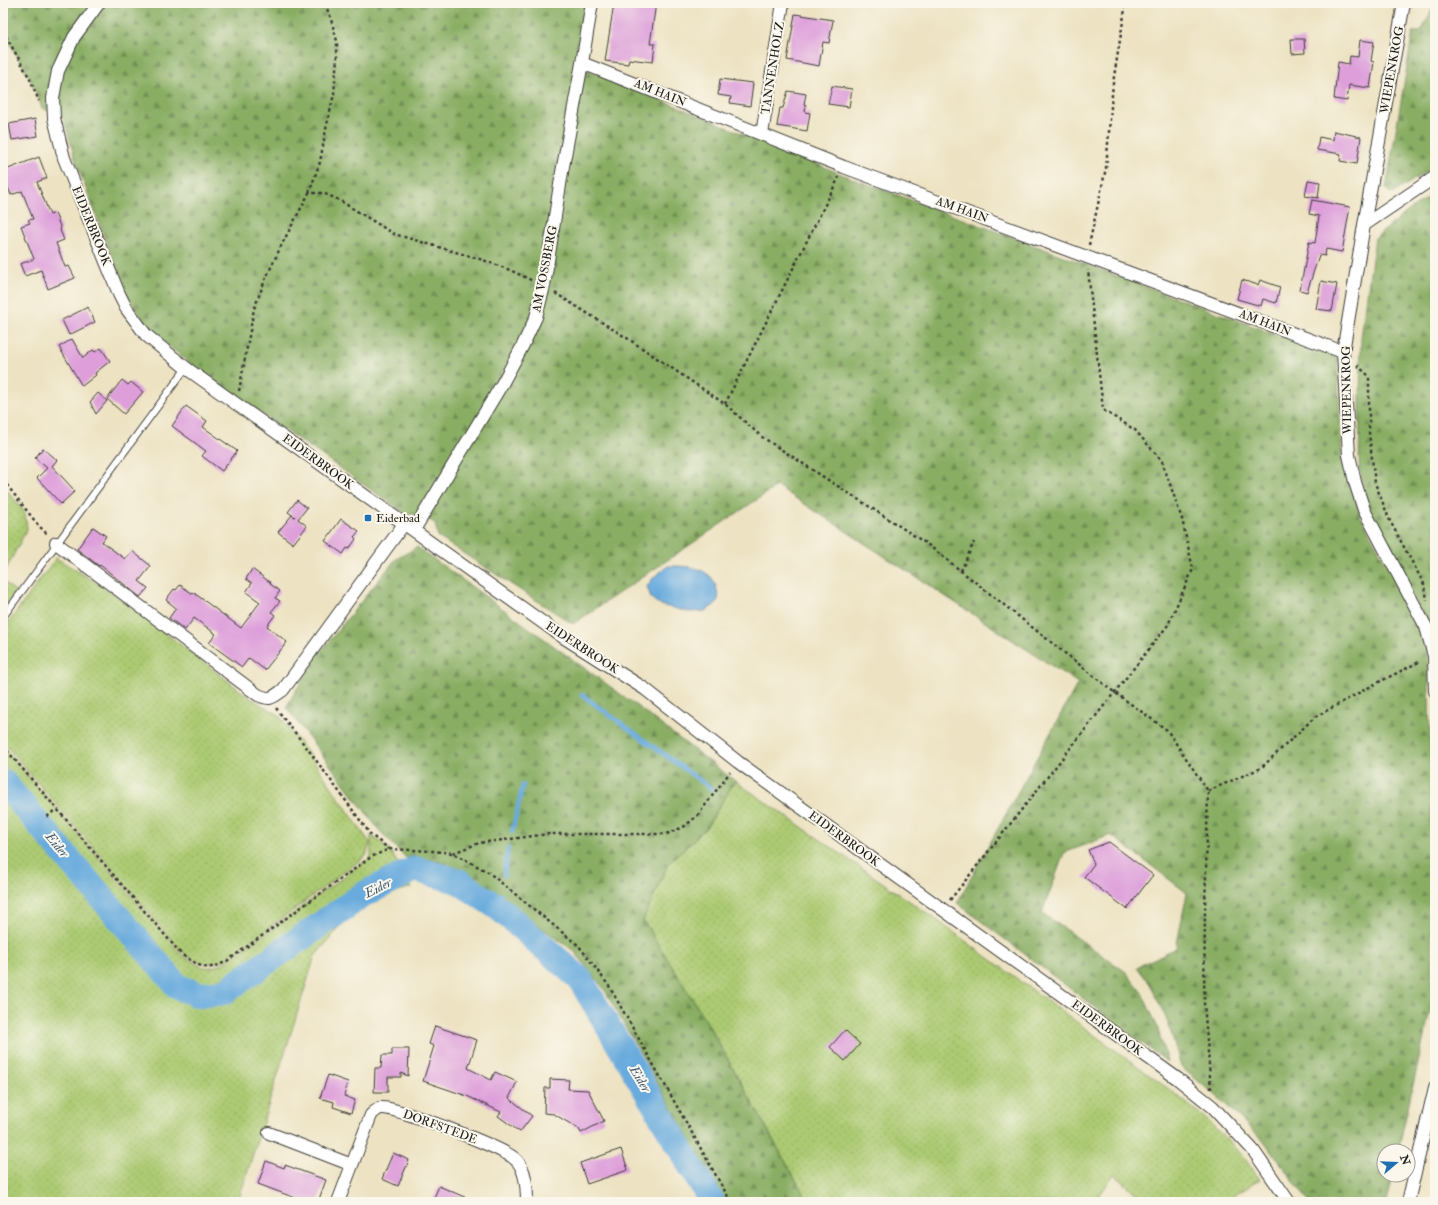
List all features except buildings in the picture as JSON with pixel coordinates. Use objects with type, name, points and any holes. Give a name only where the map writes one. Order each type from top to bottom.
[{"type":"street","name":"EIDERBROOK","points":[[99,3],[74,37],[58,71],[54,98],[54,118],[64,158],[119,294],[126,308],[146,335],[186,368],[563,637],[645,689],[738,762],[1178,1079],[1212,1107],[1253,1150],[1289,1202]]},
{"type":"street","name":"AM VOSSBERG","points":[[270,698],[283,690],[450,472],[522,347],[536,317],[544,286],[562,172],[592,3]]},
{"type":"street","name":"TANNENHOLZ","points":[[762,134],[783,3]]},
{"type":"street","name":"WIEPENKROG","points":[[1404,3],[1343,352],[1349,455],[1355,482],[1361,502],[1375,531],[1424,621],[1434,656],[1435,691]]},
{"type":"street","name":"AM HAIN","points":[[582,63],[844,167],[1343,352]]},
{"type":"street","points":[[1364,225],[1435,177]]},
{"type":"street","points":[[56,543],[258,695],[265,698],[270,698]]},
{"type":"street","points":[[1408,1202],[1435,1087]]},
{"type":"street","name":"DORFSTEDE","points":[[338,1202],[371,1115],[381,1108],[392,1109],[445,1127],[499,1149],[515,1158],[521,1166],[525,1180],[528,1202]]},
{"type":"street","points":[[270,1133],[352,1165]]},
{"type":"lane","points":[[3,617],[186,368]]},
{"type":"path","points":[[239,405],[239,391],[254,310],[265,280],[309,193],[320,162],[334,94],[337,58],[337,41],[328,12],[322,3]]},
{"type":"path","points":[[961,887],[1168,625],[1193,569],[1182,520],[1162,461],[1135,430],[1103,410],[1086,256],[1106,168],[1113,83],[1126,3]]},
{"type":"path","points":[[3,31],[29,77],[40,102]]},
{"type":"path","points":[[725,404],[844,167]]},
{"type":"path","points":[[309,193],[323,192],[339,200],[394,234],[483,260],[510,270],[544,286],[627,338],[725,404],[762,437],[927,544],[1114,692],[1167,730],[1208,791],[1204,911],[1204,1003],[1212,1107]]},
{"type":"path","points":[[1343,352],[1369,376],[1369,433],[1375,483],[1390,521],[1425,586],[1428,601]]},
{"type":"path","points":[[3,480],[38,524],[56,543]]},
{"type":"path","points":[[961,571],[974,542]]},
{"type":"path","points":[[1208,791],[1261,768],[1315,717],[1375,684],[1434,656]]},
{"type":"path","points":[[270,698],[276,709],[371,834],[389,849]]},
{"type":"path","points":[[3,746],[182,955],[204,968],[217,967],[227,961],[371,857],[389,849],[452,853],[488,872],[579,946],[609,986],[731,1202]]},
{"type":"path","points":[[452,853],[478,843],[549,834],[667,834],[685,826],[698,815],[738,762]]},
{"type":"path","points":[[47,817],[56,809]]},
{"type":"green space","points":[[3,3],[585,3],[576,65],[846,176],[1337,357],[1342,461],[1360,515],[1423,631],[1428,652],[1431,781],[1432,1002],[1400,1143],[1376,1143],[1376,1183],[1391,1183],[1387,1202],[1309,1202],[1264,1141],[1219,1098],[1181,1067],[1168,1022],[1150,984],[1137,967],[1176,948],[1187,893],[1111,835],[1064,853],[1042,913],[1126,972],[1142,993],[1157,1026],[1167,1062],[957,903],[1078,683],[777,486],[573,624],[438,537],[435,523],[418,514],[406,515],[192,365],[152,332],[125,291],[75,159],[64,119],[42,108],[29,77],[3,31]]},
{"type":"green space","points":[[1435,4],[1435,166],[1392,194],[1386,188],[1413,32],[1421,32]]},
{"type":"green space","points":[[1435,193],[1435,641],[1369,510],[1359,469],[1361,338],[1375,238],[1407,212]]},
{"type":"green space","points":[[3,485],[25,513],[27,529],[3,575]]},
{"type":"green space","points":[[417,547],[630,701],[735,781],[706,828],[668,864],[643,920],[709,1026],[808,1202],[725,1202],[604,989],[574,951],[464,873],[435,860],[406,858],[379,830],[286,707],[317,656],[395,560]]},
{"type":"green space","points":[[56,558],[110,591],[250,698],[279,715],[308,753],[370,843],[366,856],[227,959],[208,964],[194,960],[182,952],[3,742],[3,630]]},
{"type":"green space","points":[[3,581],[16,592],[3,608]]},
{"type":"green space","points":[[3,746],[182,955],[203,967],[213,967],[227,961],[371,857],[371,835],[389,849],[412,887],[360,903],[315,956],[238,1202],[3,1202]]},
{"type":"green space","points":[[735,781],[931,916],[1170,1090],[1205,1118],[1244,1157],[1259,1180],[1224,1202],[1146,1202],[1114,1174],[1095,1202],[808,1202],[709,1026],[643,920],[668,864],[706,828]]},
{"type":"water","points":[[668,566],[694,568],[705,572],[714,581],[719,596],[716,604],[705,611],[689,612],[660,605],[651,598],[647,586],[654,577]]},
{"type":"waterway","points":[[582,695],[712,789]]},
{"type":"waterway","name":"Eider","points":[[3,782],[178,987],[199,995],[224,992],[364,894],[415,869],[458,881],[500,909],[580,979],[712,1202]]},
{"type":"waterway","points":[[512,832],[523,785]]},
{"type":"waterway","points":[[504,875],[508,848]]},
{"type":"waterway","points":[[500,909],[501,895]]},
{"type":"place","name":"Eiderbad","points":[[368,518]]}]
